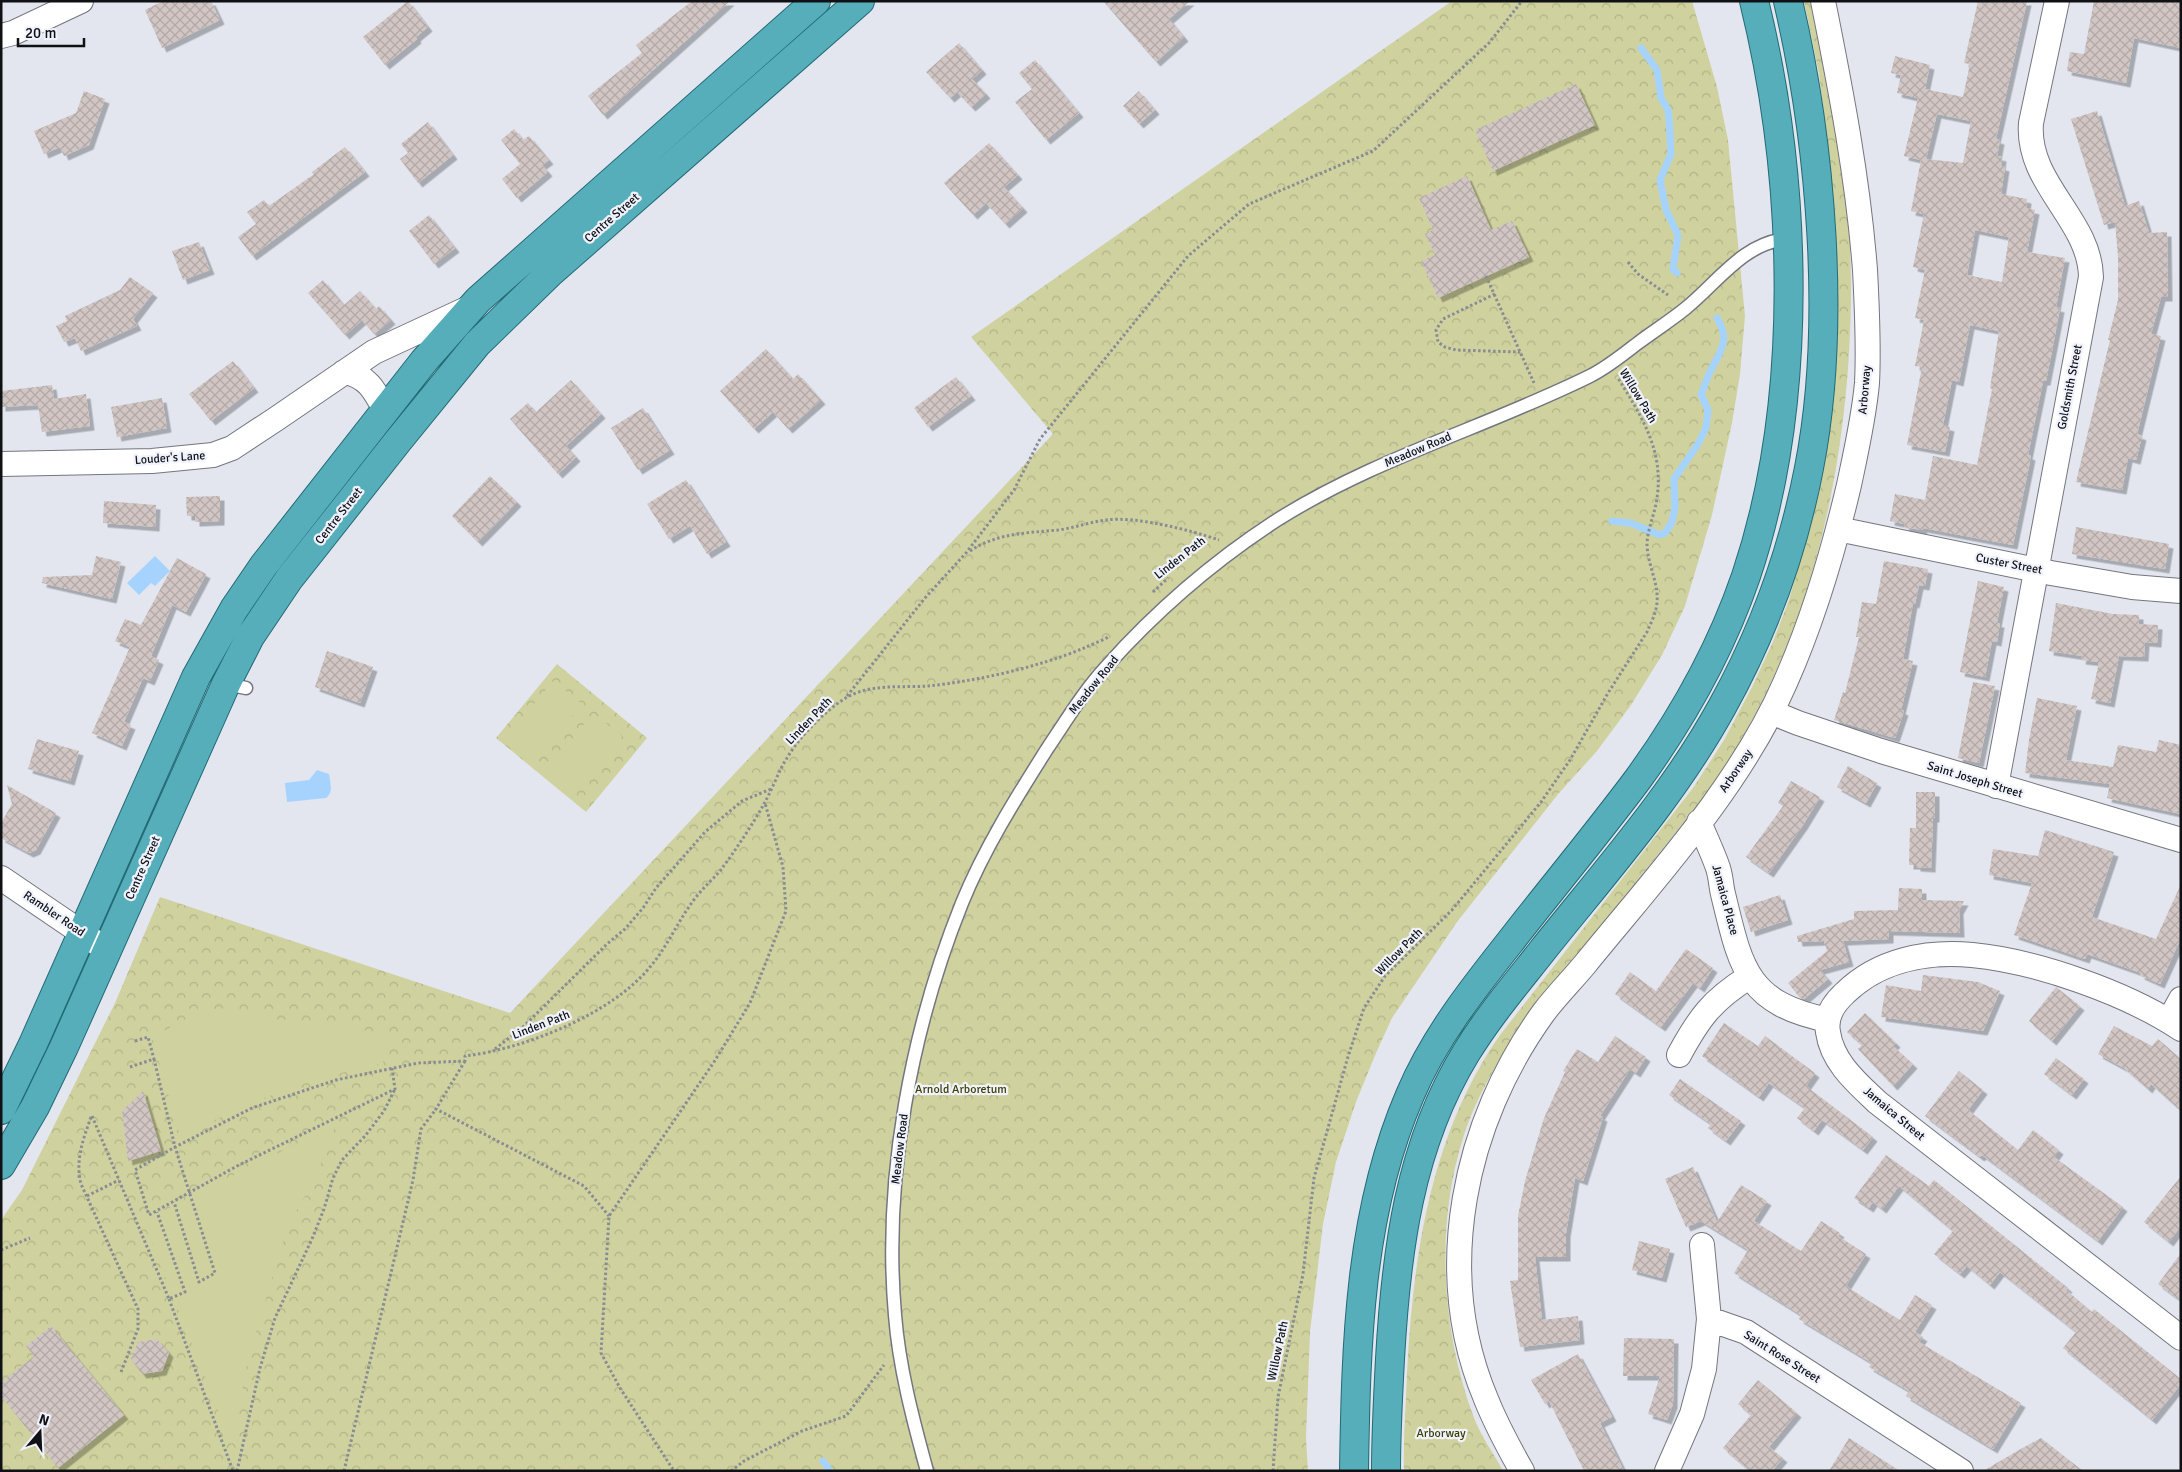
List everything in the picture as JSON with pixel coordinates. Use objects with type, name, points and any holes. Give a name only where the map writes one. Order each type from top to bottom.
[{"type":"highway","points":[[1,1110],[27,1058],[186,698],[219,633],[264,565],[386,410],[472,306],[530,252],[816,1]]},
{"type":"highway","name":"Centre Street","points":[[1,1165],[42,1094],[107,950],[236,686],[250,637],[289,580],[398,441],[488,332],[564,260],[860,1]]},
{"type":"highway","points":[[1354,1471],[1365,1265],[1372,1218],[1390,1146],[1413,1088],[1441,1035],[1468,996],[1652,758],[1695,691],[1730,618],[1747,574],[1759,533],[1776,451],[1786,360],[1787,239],[1784,169],[1778,118],[1754,1]]},
{"type":"highway","points":[[1386,1471],[1393,1315],[1400,1247],[1415,1174],[1443,1098],[1464,1057],[1488,1020],[1654,811],[1702,742],[1723,706],[1759,631],[1781,571],[1799,513],[1810,465],[1816,423],[1822,357],[1822,279],[1819,212],[1810,124],[1788,1]]},
{"type":"street","points":[[1,36],[12,33],[81,1]]},
{"type":"street","name":"Arborway","points":[[1522,1471],[1485,1398],[1468,1339],[1461,1296],[1460,1249],[1462,1217],[1476,1148],[1497,1091],[1509,1066],[1529,1034],[1546,1010],[1616,927],[1699,822],[1755,743],[1796,657],[1820,592],[1838,529],[1854,460],[1867,384],[1867,306],[1862,228],[1852,153],[1823,1]]},
{"type":"street","name":"Goldsmith Street","points":[[1996,786],[2091,277],[2087,250],[2037,165],[2030,138],[2057,1]]},
{"type":"street","name":"Louder's Lane","points":[[1,464],[152,461],[213,455],[232,448],[384,347],[472,306]]},
{"type":"street","points":[[344,372],[366,380],[386,410]]},
{"type":"street","name":"Custer Street","points":[[1838,529],[2132,587],[2181,591]]},
{"type":"street","name":"Saint Joseph Street","points":[[1771,712],[1881,751],[2181,840]]},
{"type":"street","name":"Jamaica Place","points":[[1699,822],[1718,869],[1738,951],[1749,978],[1764,994],[1776,1003],[1798,1012],[1828,1020]]},
{"type":"street","name":"Rambler Road","points":[[1,878],[107,950]]},
{"type":"street","points":[[1828,1020],[1836,1003],[1860,979],[1884,967],[1916,957],[1954,954],[1999,960],[2061,975],[2117,996],[2175,1025],[2181,999]]},
{"type":"street","points":[[1679,1055],[1697,1022],[1713,1004],[1729,990],[1749,978]]},
{"type":"street","name":"Jamaica Street","points":[[1828,1020],[1830,1042],[1841,1064],[1877,1102],[2181,1338]]},
{"type":"street","points":[[1667,1471],[1692,1414],[1704,1369],[1709,1319],[1702,1245]]},
{"type":"street","name":"Saint Rose Street","points":[[1709,1319],[1746,1332],[1961,1471]]},
{"type":"lane","name":"Meadow Road","points":[[927,1471],[915,1425],[895,1316],[894,1210],[899,1142],[917,1048],[948,940],[963,900],[1022,788],[1082,697],[1104,669],[1177,595],[1276,521],[1354,477],[1592,375],[1610,365],[1683,310],[1755,247],[1775,240],[1787,239]]},
{"type":"path","points":[[845,698],[925,598],[966,553],[1014,490],[1040,438],[1188,256],[1249,204],[1373,151],[1489,44],[1522,1]]},
{"type":"path","points":[[1628,262],[1638,274],[1668,295]]},
{"type":"path","points":[[1486,276],[1541,398]]},
{"type":"path","points":[[1495,294],[1443,319],[1436,330],[1438,342],[1456,350],[1520,352]]},
{"type":"path","name":"Willow Path","points":[[1273,1471],[1278,1397],[1303,1274],[1314,1178],[1347,1060],[1364,1008],[1386,976],[1452,910],[1541,802],[1570,760],[1608,693],[1647,632],[1657,603],[1656,586],[1648,560],[1648,534],[1657,499],[1659,470],[1649,432],[1610,365]]},
{"type":"path","points":[[966,553],[998,537],[1078,527],[1106,520],[1133,520],[1192,530],[1219,540]]},
{"type":"path","name":"Linden Path","points":[[1211,545],[1229,537]]},
{"type":"path","name":"Linden Path","points":[[1152,592],[1173,574]]},
{"type":"path","name":"Linden Path","points":[[157,1212],[149,1215],[135,1170],[175,1147],[252,1108],[336,1080],[418,1063],[465,1061],[465,1056],[493,1051],[530,1040],[594,1013],[616,1000],[635,984],[663,950],[694,900],[720,870],[765,802],[787,757],[803,738],[845,698],[856,692],[874,688],[927,686],[1035,664],[1073,652],[1108,637],[1114,631]]},
{"type":"path","points":[[493,1051],[523,1027],[625,929],[643,908],[656,888],[705,832],[742,800],[771,789]]},
{"type":"path","points":[[678,1471],[672,1468],[620,1388],[601,1353],[610,1216],[714,1062],[750,1003],[786,912],[782,867],[765,802]]},
{"type":"path","points":[[135,1042],[148,1037],[175,1147],[215,1273],[199,1282],[174,1202]]},
{"type":"path","points":[[130,1067],[154,1059]]},
{"type":"path","points":[[344,1471],[412,1180],[421,1129],[436,1109],[465,1061]]},
{"type":"path","points":[[238,1471],[260,1368],[275,1318],[315,1232],[333,1178],[342,1160],[365,1136],[384,1111],[395,1089],[392,1068]]},
{"type":"path","points":[[169,1299],[185,1292],[157,1212],[290,1139],[395,1089]]},
{"type":"path","points":[[436,1109],[584,1186],[610,1216]]},
{"type":"path","points":[[121,1372],[138,1329],[138,1309],[87,1196],[78,1171],[79,1155],[92,1116],[169,1299],[232,1471]]},
{"type":"path","points":[[87,1196],[119,1180]]},
{"type":"path","points":[[1,1250],[30,1238]]},
{"type":"path","points":[[731,1471],[744,1461],[802,1431],[846,1416],[885,1364]]},
{"type":"green space","name":"Arnold Arboretum","points":[[1452,1],[1692,1],[1717,87],[1728,140],[1745,316],[1740,374],[1732,423],[1712,515],[1685,606],[1662,655],[1631,705],[1597,751],[1559,793],[1457,922],[1392,1018],[1356,1102],[1336,1162],[1323,1224],[1310,1332],[1306,1438],[1308,1471],[1,1471],[1,1220],[22,1190],[115,1003],[160,897],[510,1013],[1053,434],[971,337]]},
{"type":"green space","name":"Arborway","points":[[1804,1],[1810,1],[1835,123],[1846,197],[1851,275],[1851,315],[1844,413],[1836,471],[1824,528],[1809,584],[1790,638],[1767,691],[1739,743],[1707,793],[1513,1037],[1492,1072],[1464,1135],[1455,1169],[1449,1204],[1446,1240],[1446,1277],[1449,1313],[1454,1349],[1474,1418],[1503,1471],[1404,1471],[1407,1373],[1414,1284],[1430,1196],[1442,1154],[1457,1113],[1476,1073],[1500,1035],[1693,788],[1724,740],[1752,687],[1772,644],[1789,600],[1814,508],[1825,452],[1836,287],[1832,184],[1819,74]]},
{"type":"green space","points":[[557,664],[647,738],[586,812],[496,738]]},
{"type":"green space","points":[[553,681],[582,704],[532,765],[503,742]]},
{"type":"green space","points":[[593,713],[622,736],[571,798],[543,775]]},
{"type":"green space","points":[[233,1008],[270,1019],[319,1022],[391,1035],[383,1063],[320,1078],[258,1100],[180,1136],[152,1037],[203,1010]]},
{"type":"green space","points":[[336,1124],[316,1176],[287,1228],[248,1359],[232,1445],[143,1221]]},
{"type":"water","points":[[155,556],[170,571],[155,586],[151,583],[139,595],[127,583]]},
{"type":"water","points":[[317,770],[329,774],[331,787],[328,796],[326,798],[287,802],[285,783],[309,780]]},
{"type":"building","points":[[163,1],[211,1],[220,20],[162,48],[145,10]]},
{"type":"building","points":[[408,1],[428,27],[416,37],[417,39],[385,65],[363,37]]},
{"type":"building","points":[[692,1],[730,1],[603,115],[588,96],[642,53],[636,45]]},
{"type":"building","points":[[1103,1],[1190,1],[1169,19],[1184,37],[1156,62]]},
{"type":"building","points":[[1978,1],[2027,1],[1996,139],[2000,140],[1997,156],[2002,157],[2001,166],[2005,167],[2001,194],[2027,199],[2026,208],[2035,210],[2027,252],[2065,258],[2056,307],[2060,308],[2046,381],[2043,381],[2028,455],[2031,456],[2013,545],[1923,528],[1922,530],[1904,527],[1905,524],[1890,521],[1895,494],[1925,500],[1933,456],[1977,465],[1992,389],[1990,388],[1999,331],[1970,325],[1959,382],[1952,380],[1943,425],[1950,427],[1945,452],[1907,445],[1922,367],[1915,366],[1924,320],[1915,318],[1925,270],[1913,267],[1924,214],[1911,211],[1921,160],[1904,156],[1918,98],[1897,93],[1901,75],[1891,73],[1895,56],[1930,65],[1925,89],[1963,97],[1970,64],[1964,63]],"holes":[[[1937,114],[1971,121],[1963,163],[1926,159]],[[1975,230],[2009,237],[2002,282],[1967,275]]]},
{"type":"building","points":[[2094,1],[2181,1],[2181,48],[2134,38],[2126,83],[2067,71],[2070,52],[2084,54]]},
{"type":"building","points":[[959,43],[982,70],[972,79],[986,94],[971,107],[957,92],[950,98],[926,72]]},
{"type":"building","points":[[1035,60],[1079,113],[1046,140],[1015,102],[1032,89],[1019,73]]},
{"type":"building","points":[[1576,84],[1595,125],[1493,171],[1475,130]]},
{"type":"building","points":[[84,91],[105,99],[89,145],[64,156],[60,147],[44,154],[34,131],[76,113]]},
{"type":"building","points":[[1139,91],[1155,110],[1139,124],[1123,106]]},
{"type":"building","points":[[2097,111],[2125,206],[2139,201],[2149,233],[2167,232],[2168,297],[2161,297],[2151,334],[2161,336],[2137,434],[2142,436],[2136,460],[2128,458],[2122,490],[2076,482],[2118,300],[2118,257],[2115,222],[2104,225],[2071,119]]},
{"type":"building","points":[[428,122],[453,155],[418,183],[400,159],[408,153],[401,144]]},
{"type":"building","points":[[514,129],[523,140],[529,136],[549,160],[542,165],[548,172],[517,198],[502,179],[520,164],[501,140]]},
{"type":"building","points":[[989,143],[1018,175],[1004,187],[1023,208],[1005,224],[986,203],[973,215],[944,183]]},
{"type":"building","points":[[345,147],[365,172],[252,256],[238,237],[256,224],[247,212],[264,200],[269,206],[314,174],[312,172]]},
{"type":"building","points":[[1467,176],[1491,230],[1512,221],[1529,257],[1438,298],[1421,261],[1435,255],[1425,234],[1433,230],[1419,198]]},
{"type":"building","points":[[429,215],[455,248],[434,264],[409,231]]},
{"type":"building","points":[[199,242],[210,270],[183,280],[172,251]]},
{"type":"building","points":[[130,277],[153,293],[133,319],[137,326],[81,351],[75,338],[64,342],[56,326],[67,321],[65,316],[120,290]]},
{"type":"building","points":[[323,280],[344,305],[360,291],[376,309],[379,306],[391,320],[374,334],[362,320],[345,335],[308,293]]},
{"type":"building","points":[[766,349],[793,379],[798,374],[821,400],[788,429],[773,412],[754,429],[720,391]]},
{"type":"building","points":[[233,361],[254,388],[211,421],[189,394]]},
{"type":"building","points":[[956,377],[971,396],[928,427],[914,408]]},
{"type":"building","points":[[571,380],[601,414],[566,446],[576,457],[558,474],[510,419],[528,403],[536,412]]},
{"type":"building","points":[[52,385],[54,399],[86,394],[90,426],[42,432],[38,405],[1,407],[1,391]]},
{"type":"building","points":[[162,398],[167,428],[117,437],[111,407]]},
{"type":"building","points":[[643,408],[670,450],[638,470],[611,428]]},
{"type":"building","points":[[490,476],[517,502],[478,542],[452,516]]},
{"type":"building","points":[[686,480],[726,542],[707,554],[690,526],[669,539],[647,504]]},
{"type":"building","points":[[220,496],[220,521],[195,522],[195,516],[187,516],[186,497]]},
{"type":"building","points":[[104,501],[156,505],[155,527],[103,523]]},
{"type":"building","points":[[2076,527],[2169,544],[2165,569],[2072,554]]},
{"type":"building","points":[[96,556],[121,562],[112,599],[42,583],[43,577],[92,575]]},
{"type":"building","points":[[177,558],[206,574],[186,612],[172,605],[151,656],[159,660],[150,681],[143,678],[124,722],[131,725],[122,746],[92,733],[130,647],[115,641],[125,619],[141,625]]},
{"type":"building","points":[[1884,561],[1928,569],[1925,586],[1919,585],[1915,604],[1913,603],[1903,659],[1913,661],[1901,710],[1904,711],[1895,738],[1834,720],[1843,692],[1845,693],[1859,637],[1856,637],[1862,602],[1876,604]]},
{"type":"building","points":[[1978,581],[2004,587],[1997,623],[2000,623],[1997,642],[1992,641],[1985,677],[1960,672]]},
{"type":"building","points":[[2056,603],[2113,614],[2139,615],[2139,624],[2158,625],[2157,643],[2145,642],[2144,657],[2119,656],[2110,703],[2091,699],[2099,662],[2081,660],[2082,656],[2049,651]]},
{"type":"building","points":[[327,651],[373,667],[360,703],[315,687]]},
{"type":"building","points":[[1973,682],[1995,686],[1979,763],[1958,758]]},
{"type":"building","points":[[2037,698],[2077,706],[2066,760],[2113,767],[2118,745],[2156,752],[2159,740],[2181,745],[2181,814],[2107,798],[2110,784],[2025,773]]},
{"type":"building","points":[[37,739],[79,751],[70,781],[28,769]]},
{"type":"building","points":[[1848,766],[1877,783],[1866,803],[1837,787]]},
{"type":"building","points":[[1791,781],[1820,797],[1769,873],[1746,857],[1783,806],[1778,803]]},
{"type":"building","points":[[7,785],[56,813],[36,850],[29,853],[1,838],[1,823],[12,804]]},
{"type":"building","points":[[1916,792],[1935,792],[1931,868],[1909,865],[1910,828],[1916,828]]},
{"type":"building","points":[[2045,830],[2114,852],[2092,917],[2156,939],[2181,884],[2181,938],[2160,984],[2140,975],[2141,973],[2087,954],[2085,959],[2014,935],[2032,883],[1989,875],[1993,849],[2038,856]]},
{"type":"building","points":[[1899,888],[1922,889],[1922,900],[1964,901],[1959,910],[1960,933],[1889,931],[1889,939],[1843,941],[1849,962],[1820,970],[1828,979],[1804,999],[1800,998],[1788,983],[1827,951],[1824,941],[1798,942],[1797,936],[1854,919],[1854,911],[1898,910]]},
{"type":"building","points":[[1780,895],[1788,920],[1751,932],[1743,907]]},
{"type":"building","points":[[1686,949],[1713,968],[1700,988],[1693,983],[1661,1027],[1615,994],[1630,972],[1656,991]]},
{"type":"building","points":[[1923,975],[1978,982],[2000,991],[1983,1031],[1881,1017],[1886,985],[1921,991]]},
{"type":"building","points":[[2056,987],[2080,1006],[2052,1041],[2029,1021]]},
{"type":"building","points":[[1865,1013],[1896,1043],[1893,1046],[1913,1064],[1893,1086],[1858,1049],[1862,1045],[1847,1032]]},
{"type":"building","points":[[1724,1023],[1758,1046],[1765,1036],[1815,1073],[1806,1086],[1873,1137],[1863,1150],[1822,1120],[1814,1131],[1797,1118],[1805,1108],[1769,1083],[1759,1097],[1702,1056]]},
{"type":"building","points":[[2114,1026],[2152,1046],[2158,1039],[2181,1059],[2181,1111],[2151,1084],[2148,1089],[2124,1068],[2098,1054]]},
{"type":"building","points":[[1615,1036],[1646,1057],[1636,1073],[1630,1069],[1600,1116],[1603,1117],[1583,1181],[1575,1178],[1566,1233],[1566,1257],[1535,1257],[1542,1320],[1578,1316],[1580,1340],[1520,1347],[1510,1281],[1518,1280],[1518,1216],[1525,1181],[1544,1118],[1565,1072],[1563,1071],[1577,1049],[1598,1062]]},
{"type":"building","points":[[2056,1058],[2084,1079],[2072,1095],[2044,1074]]},
{"type":"building","points":[[1959,1071],[1983,1090],[1968,1110],[2018,1150],[2033,1130],[2059,1150],[2054,1157],[2123,1207],[2098,1241],[1982,1155],[1980,1157],[1925,1116]]},
{"type":"building","points":[[1680,1079],[1741,1121],[1726,1141],[1708,1128],[1711,1124],[1669,1095]]},
{"type":"building","points":[[143,1091],[161,1151],[128,1161],[122,1111]]},
{"type":"building","points":[[1886,1155],[1929,1186],[1934,1180],[2068,1288],[2066,1290],[2092,1312],[2094,1309],[2181,1379],[2181,1384],[2152,1420],[2063,1348],[2076,1332],[2000,1272],[1990,1285],[1967,1266],[1960,1274],[1934,1254],[1953,1231],[1899,1186],[1882,1209],[1873,1202],[1869,1208],[1854,1198]]},
{"type":"building","points":[[1693,1167],[1717,1222],[1741,1185],[1767,1201],[1754,1221],[1801,1251],[1821,1221],[1840,1233],[1838,1236],[1866,1254],[1846,1286],[1869,1301],[1900,1320],[1915,1295],[1932,1305],[1915,1332],[1923,1337],[1919,1342],[2021,1403],[1993,1449],[1906,1396],[1909,1391],[1869,1367],[1872,1363],[1799,1319],[1801,1315],[1734,1273],[1748,1250],[1701,1221],[1686,1227],[1665,1179]]},
{"type":"building","points":[[2181,1176],[2181,1226],[2169,1242],[2144,1222]]},
{"type":"building","points":[[1639,1241],[1670,1249],[1662,1278],[1632,1270]]},
{"type":"building","points":[[2181,1253],[2181,1301],[2158,1284]]},
{"type":"building","points":[[51,1326],[124,1415],[58,1468],[1,1396],[1,1383],[34,1356],[26,1346]]},
{"type":"building","points":[[1624,1338],[1674,1339],[1673,1404],[1667,1420],[1648,1414],[1660,1376],[1623,1376]]},
{"type":"building","points":[[157,1339],[169,1353],[162,1371],[142,1374],[131,1359],[138,1342]]},
{"type":"building","points":[[1578,1354],[1612,1417],[1600,1423],[1624,1471],[1584,1471],[1549,1401],[1545,1404],[1531,1380]]},
{"type":"building","points":[[1758,1380],[1797,1413],[1769,1447],[1783,1458],[1772,1471],[1750,1471],[1723,1448],[1751,1415],[1738,1404]]},
{"type":"building","points":[[1849,1438],[1900,1471],[1829,1471]]},
{"type":"building","points":[[2041,1438],[2083,1471],[1983,1471],[2019,1450]]},
{"type":"waterway","points":[[1641,48],[1657,70],[1661,98],[1668,110],[1671,154],[1660,180],[1666,210],[1678,235],[1673,269],[1677,273]]},
{"type":"waterway","points":[[1612,521],[1630,523],[1660,535],[1665,533],[1672,522],[1675,507],[1674,479],[1698,444],[1706,428],[1708,410],[1701,394],[1724,340],[1717,318]]},
{"type":"waterway","points":[[823,1461],[830,1471]]}]
